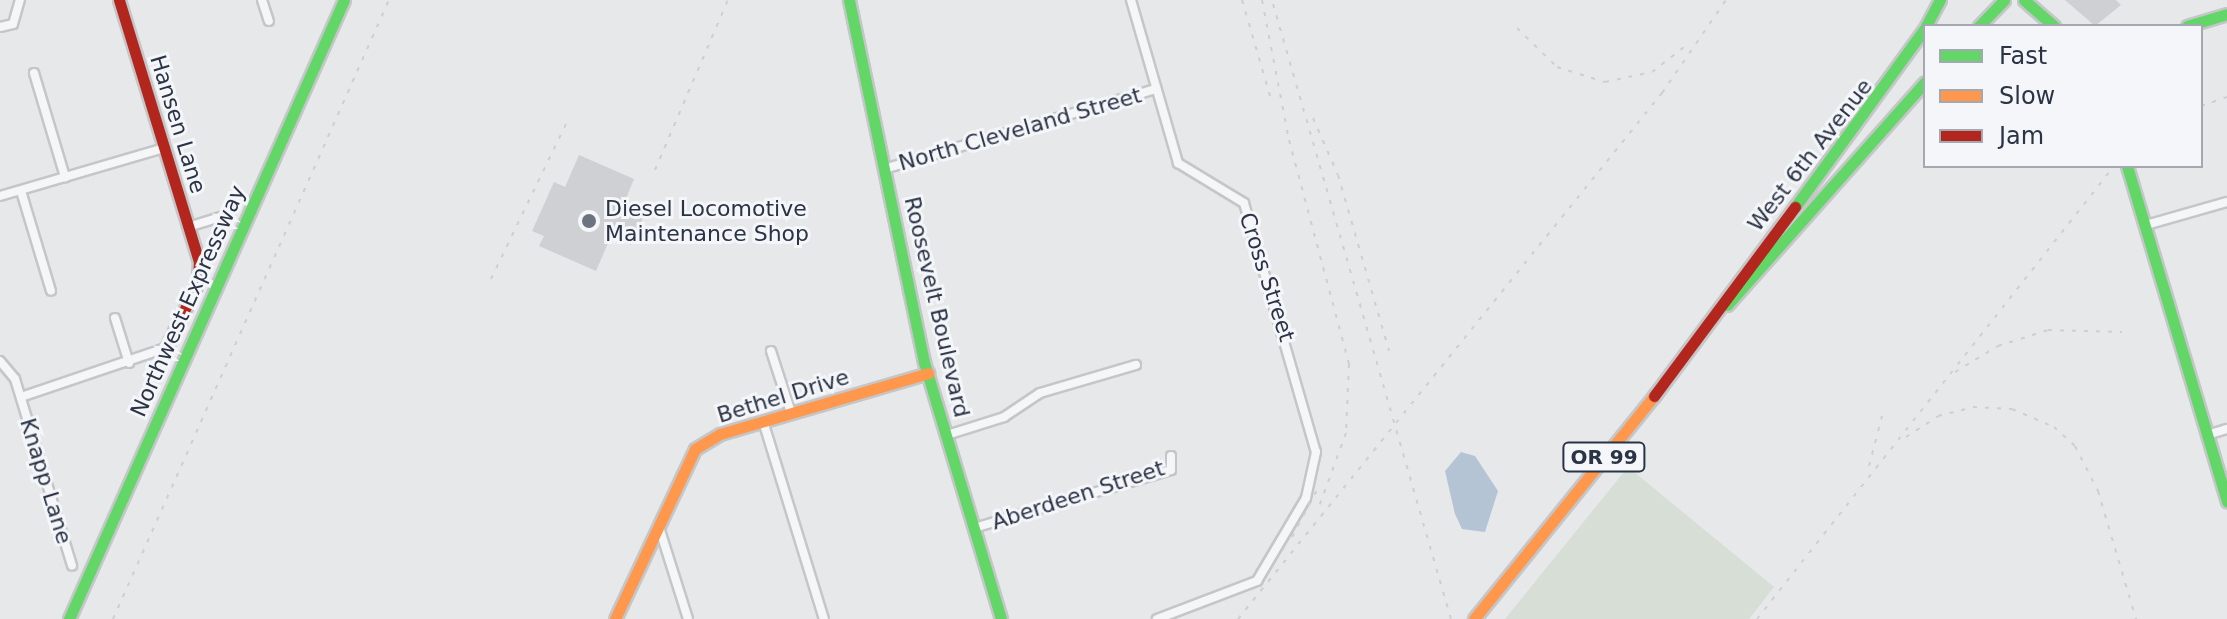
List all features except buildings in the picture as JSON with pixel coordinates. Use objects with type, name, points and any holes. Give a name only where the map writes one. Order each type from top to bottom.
[{"type":"main road","name":"Hansen Lane","points":[[119,0],[188,227],[198,282],[166,348]]},
{"type":"main road","name":"Northwest Expressway","points":[[69,619],[344,0]]},
{"type":"main road","name":"Roosevelt Boulevard","points":[[849,0],[928,373],[1001,619]]},
{"type":"main road","name":"West 6th Avenue","points":[[1928,24],[1940,0]]},
{"type":"main road","points":[[1981,24],[2004,0]]},
{"type":"main road","points":[[2024,0],[2052,24]]},
{"type":"main road","points":[[2194,24],[2227,14]]},
{"type":"main road","name":"West 6th Avenue","points":[[1727,305],[1736,282],[1865,119],[1923,32]]},
{"type":"main road","name":"OR 99","points":[[1478,614],[1727,305],[1923,84]]},
{"type":"main road","points":[[2128,168],[2227,501]]},
{"type":"main road","name":"Bethel Drive","points":[[615,619],[695,449],[763,421],[928,373]]},
{"type":"street","points":[[0,27],[13,24],[20,0]]},
{"type":"street","points":[[262,0],[269,21]]},
{"type":"street","name":"Cross Street","points":[[1131,0],[1178,163],[1244,203],[1313,423],[1306,498],[1257,581],[1157,619]]},
{"type":"street","points":[[34,73],[65,177]]},
{"type":"street","name":"North Cleveland Street","points":[[884,169],[1156,89]]},
{"type":"street","points":[[0,196],[164,148]]},
{"type":"street","points":[[21,191],[51,291]]},
{"type":"street","points":[[2146,225],[2227,202]]},
{"type":"street","points":[[188,227],[227,215]]},
{"type":"street","points":[[115,318],[129,363]]},
{"type":"street","name":"Knapp Lane","points":[[21,397],[166,348]]},
{"type":"street","points":[[771,351],[791,413]]},
{"type":"street","name":"Knapp Lane","points":[[0,361],[21,397],[72,565]]},
{"type":"street","points":[[947,435],[1010,415],[1040,393],[1136,365]]},
{"type":"street","points":[[763,421],[824,619]]},
{"type":"street","points":[[2207,435],[2227,429]]},
{"type":"street","name":"Aberdeen Street","points":[[974,528],[1171,470],[1171,456]]},
{"type":"street","points":[[658,522],[688,619]]},
{"type":"shaded area","points":[[1628,467],[1774,587],[1749,619],[1505,619]]},
{"type":"water","points":[[1461,452],[1475,456],[1498,491],[1485,532],[1462,529],[1455,514],[1445,471]]},
{"type":"railway","points":[[113,619],[389,0]]},
{"type":"railway","points":[[655,170],[728,0]]},
{"type":"railway","points":[[1242,0],[1270,96]]},
{"type":"railway","points":[[1262,0],[1289,140],[1349,364],[1346,433],[1320,504]]},
{"type":"railway","points":[[1238,619],[1662,93],[1726,0]]},
{"type":"railway","points":[[1273,4],[1451,619]]},
{"type":"railway","points":[[1517,28],[1557,67],[1605,82],[1652,72],[1688,44]]},
{"type":"railway","points":[[2203,105],[2227,97]]},
{"type":"railway","points":[[491,279],[569,118]]},
{"type":"railway","points":[[1313,118],[1338,175],[1389,351]]},
{"type":"railway","points":[[1757,619],[2112,168]]},
{"type":"railway","points":[[1955,372],[1998,346],[2048,330],[2122,332]]},
{"type":"railway","points":[[1906,437],[1938,416],[1973,407],[2012,409],[2054,427],[2075,446],[2098,491],[2136,619]]},
{"type":"railway","points":[[1869,466],[1884,408]]},
{"type":"railway","points":[[1292,537],[1318,488]]},
{"type":"traffic: fast","points":[[69,619],[344,0]]},
{"type":"traffic: fast","points":[[849,0],[924,362],[1001,619]]},
{"type":"traffic: fast","points":[[1927,24],[1940,0]]},
{"type":"traffic: fast","points":[[1981,24],[2004,0]]},
{"type":"traffic: fast","points":[[2024,0],[2052,24]]},
{"type":"traffic: fast","points":[[2194,24],[2227,14]]},
{"type":"traffic: fast","points":[[1795,207],[1923,31]]},
{"type":"traffic: fast","points":[[1727,305],[1923,84]]},
{"type":"traffic: fast","points":[[2128,168],[2227,501]]},
{"type":"traffic: slow","points":[[615,619],[695,449],[720,434],[928,373]]},
{"type":"traffic: slow","points":[[1474,619],[1654,396]]},
{"type":"traffic: jam","points":[[119,0],[199,261],[198,282],[166,348]]},
{"type":"traffic: jam","points":[[1654,396],[1795,207]]},
{"type":"place","name":"Diesel Locomotive Maintenance Shop","points":[[589,221]]}]
